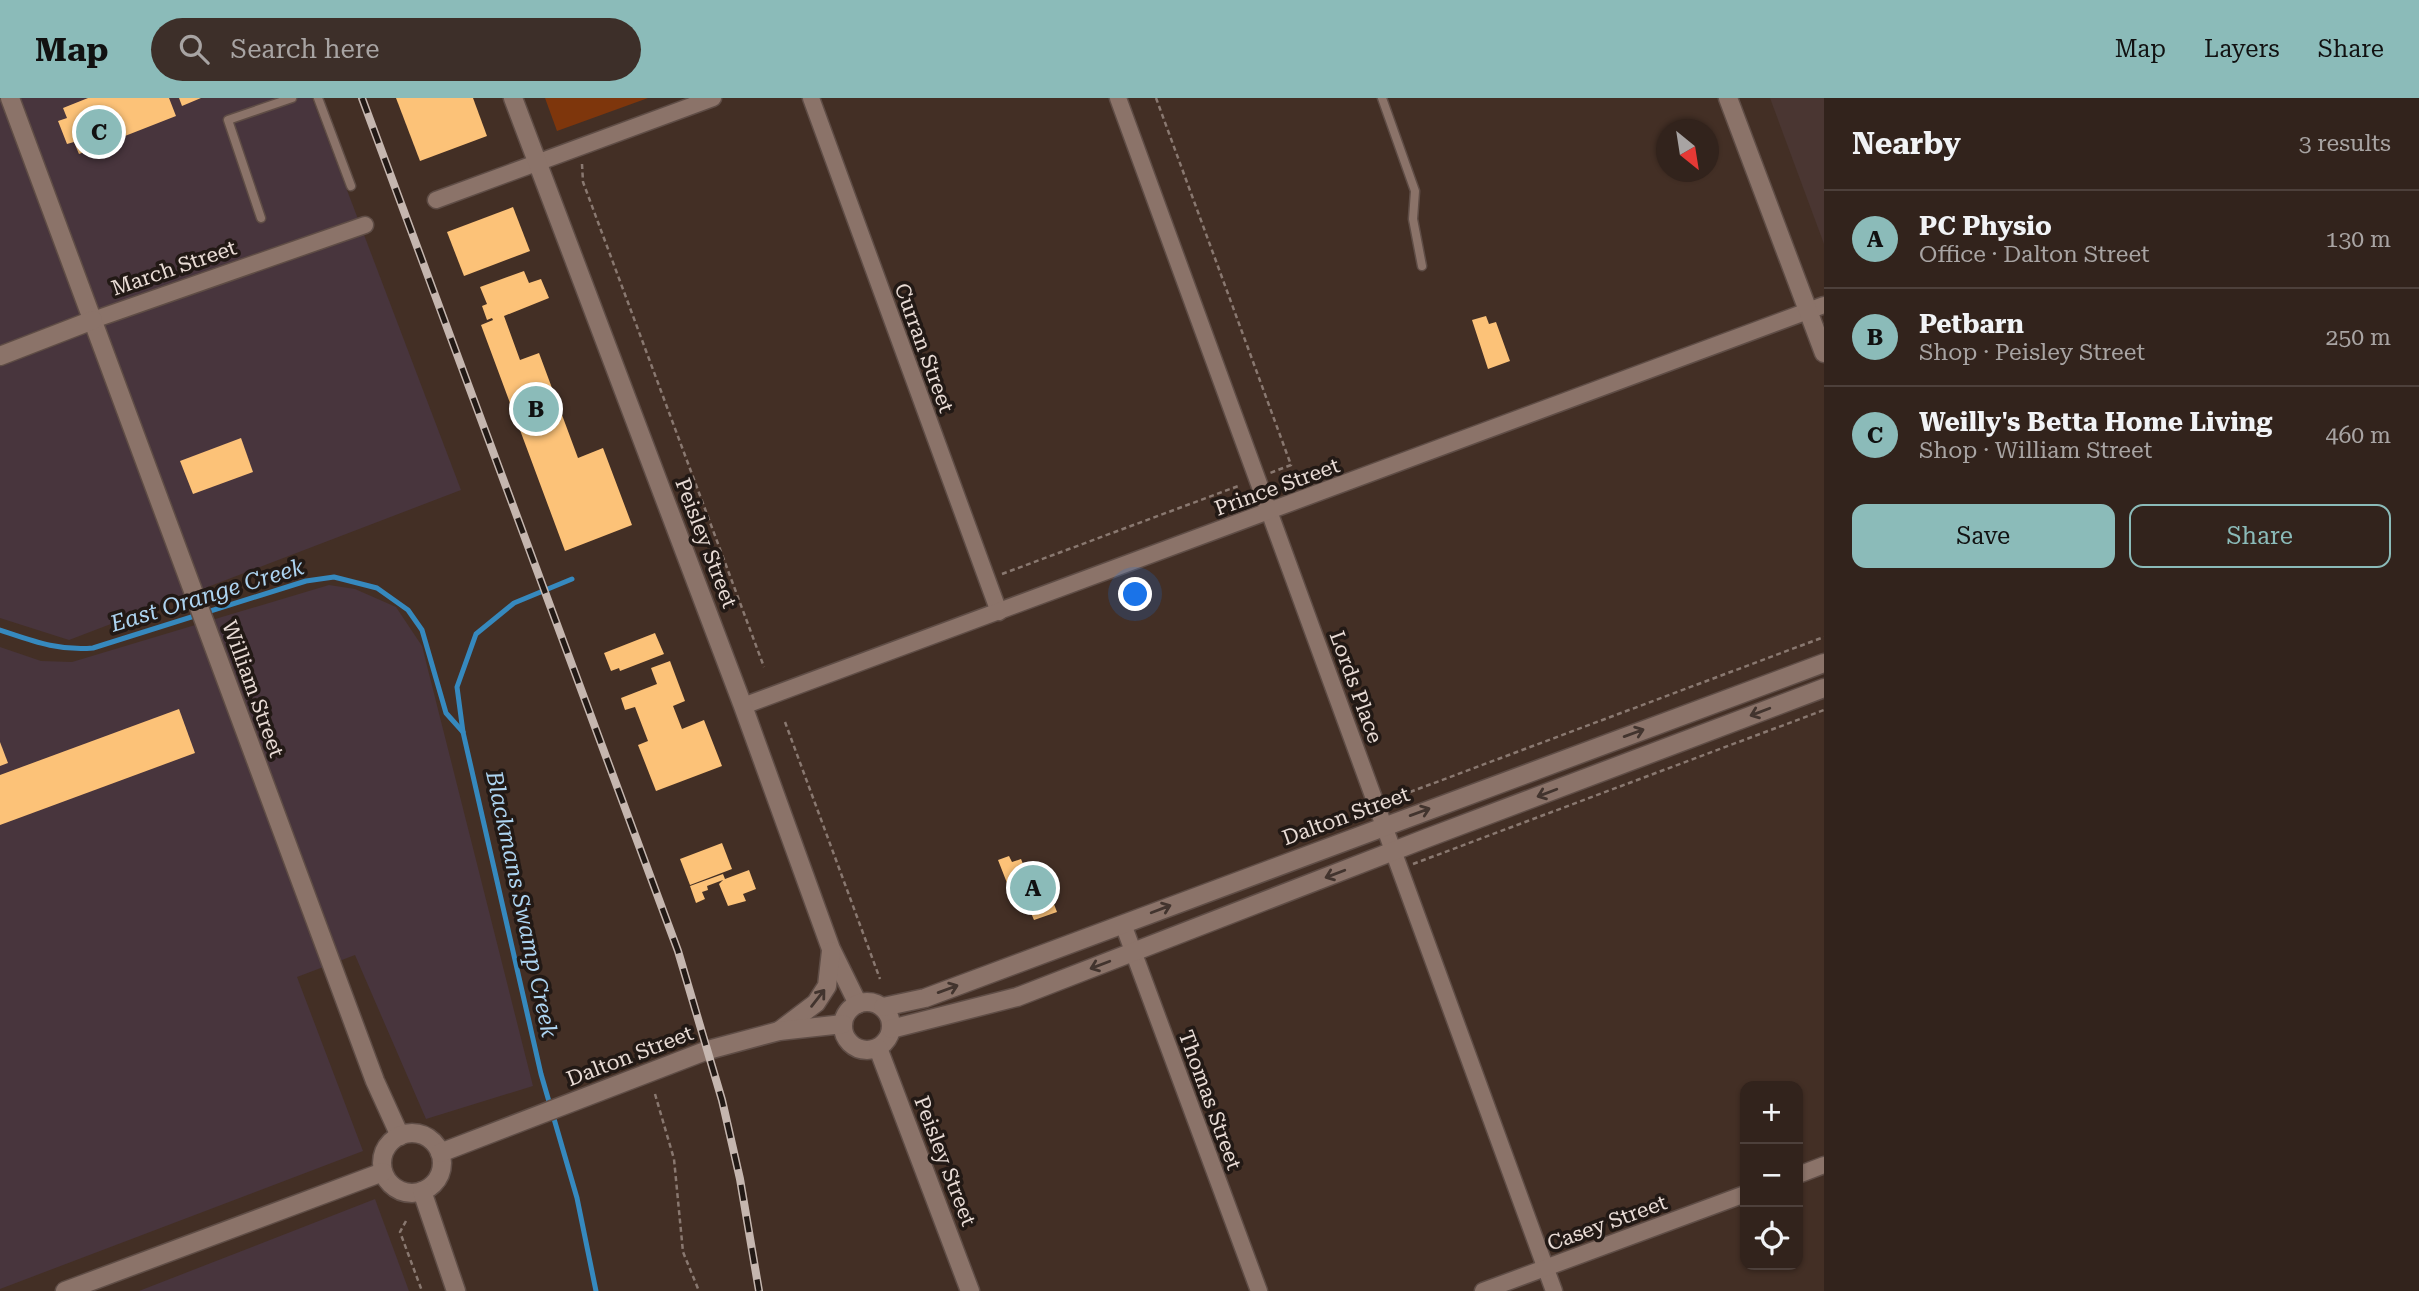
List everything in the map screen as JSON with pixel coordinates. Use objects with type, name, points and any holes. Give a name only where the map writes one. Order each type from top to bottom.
[{"type":"main road","name":"William Street","points":[[10,98],[375,1081],[400,1136]]},
{"type":"main road","name":"Peisley Street","points":[[513,98],[743,706],[831,949],[858,1004]]},
{"type":"main road","points":[[1728,98],[1816,308],[1824,353]]},
{"type":"main road","name":"March Street","points":[[0,356],[93,320]]},
{"type":"main road","name":"Dalton Street","points":[[883,1007],[925,998],[1824,663]]},
{"type":"main road","points":[[891,1029],[1017,997],[1824,688]]},
{"type":"main road","points":[[779,1031],[816,1003],[827,986],[831,949]]},
{"type":"main road","points":[[871,1002],[883,1007],[888,1013],[891,1029],[884,1043],[878,1048],[863,1050],[850,1044],[843,1031],[848,1012],[858,1004],[871,1002]]},
{"type":"main road","name":"Dalton Street","points":[[440,1153],[708,1050],[779,1031],[843,1024]]},
{"type":"main road","name":"Peisley Street","points":[[878,1048],[970,1291]]},
{"type":"main road","points":[[419,1134],[428,1138],[440,1153],[440,1171],[436,1180],[422,1191],[403,1191],[394,1187],[383,1172],[382,1163],[387,1147],[400,1136],[419,1134]]},
{"type":"main road","points":[[65,1291],[383,1172]]},
{"type":"main road","points":[[422,1191],[456,1291]]},
{"type":"street","points":[[436,200],[713,98]]},
{"type":"street","name":"Curran Street","points":[[811,98],[999,612]]},
{"type":"street","name":"Lords Place","points":[[1118,98],[1554,1291]]},
{"type":"street","name":"March Street","points":[[93,320],[365,225]]},
{"type":"street","name":"Prince Street","points":[[743,706],[1816,308]]},
{"type":"street","name":"Thomas Street","points":[[1123,924],[1259,1291]]},
{"type":"street","points":[[1803,1173],[1824,1165]]},
{"type":"street","name":"Casey Street","points":[[1483,1291],[1740,1196]]},
{"type":"lane","points":[[261,218],[228,120],[292,98]]},
{"type":"lane","points":[[318,98],[351,186]]},
{"type":"lane","points":[[1382,98],[1415,191],[1413,219],[1422,266]]},
{"type":"path","points":[[987,579],[1291,466],[1156,98]]},
{"type":"path","points":[[580,147],[583,182],[764,667]]},
{"type":"path","points":[[1410,792],[1824,637]]},
{"type":"path","points":[[1400,869],[1824,710]]},
{"type":"path","points":[[785,722],[880,979]]},
{"type":"path","points":[[655,1094],[674,1159],[683,1252],[699,1291]]},
{"type":"path","points":[[406,1221],[400,1231],[422,1291]]},
{"type":"shaded area","points":[[0,98],[312,98],[461,490],[69,640],[0,618]]},
{"type":"shaded area","points":[[545,98],[648,98],[557,131]]},
{"type":"shaded area","points":[[1770,98],[1824,98],[1824,244]]},
{"type":"shaded area","points":[[329,585],[355,589],[396,607],[422,646],[533,1086],[426,1119],[355,955],[297,977],[363,1151],[0,1289],[0,647],[41,661],[72,662]]},
{"type":"shaded area","points":[[375,1199],[409,1291],[139,1291]]},
{"type":"building","points":[[88,98],[169,98],[176,116],[79,154],[74,142],[67,144],[58,121],[67,118],[63,108]]},
{"type":"building","points":[[179,98],[201,98],[182,106]]},
{"type":"building","points":[[396,98],[473,98],[487,136],[420,161]]},
{"type":"building","points":[[513,207],[530,251],[464,276],[447,232]]},
{"type":"building","points":[[524,271],[529,283],[541,279],[549,298],[504,316],[520,360],[539,353],[578,458],[603,448],[632,525],[565,551],[481,325],[493,320],[487,320],[482,306],[487,304],[480,287]]},
{"type":"building","points":[[1486,316],[1489,324],[1496,322],[1510,361],[1488,369],[1472,320]]},
{"type":"building","points":[[241,438],[253,472],[193,494],[180,461]]},
{"type":"building","points":[[655,633],[664,654],[620,671],[619,668],[611,671],[604,653]]},
{"type":"building","points":[[670,661],[685,701],[673,706],[682,729],[704,720],[722,766],[656,791],[638,745],[648,741],[635,707],[625,710],[621,698],[657,684],[651,668]]},
{"type":"building","points":[[179,709],[195,753],[0,825],[0,775]]},
{"type":"building","points":[[0,742],[8,763],[0,766]]},
{"type":"building","points":[[722,843],[732,869],[690,885],[680,859]]},
{"type":"building","points":[[1009,856],[1012,862],[1021,859],[1031,883],[1044,878],[1057,912],[1034,920],[1016,879],[1007,883],[998,860]]},
{"type":"building","points":[[749,870],[756,889],[743,894],[746,901],[728,906],[719,884],[723,880],[707,886],[708,890],[702,892],[705,899],[696,903],[690,886],[723,874],[725,879]]},
{"type":"waterway","name":"East Orange Creek","points":[[0,630],[57,647],[93,648],[306,581],[334,577],[377,588],[408,610],[422,630],[446,713],[463,732]]},
{"type":"waterway","name":"Blackmans Swamp Creek","points":[[572,579],[514,603],[476,634],[457,687],[463,732],[541,1074],[577,1198],[596,1291]]},
{"type":"railway","points":[[362,98],[678,951],[722,1100],[740,1179],[759,1291]]},
{"type":"place","name":"Weilly's Betta Home Living","points":[[99,132]]},
{"type":"place","name":"Petbarn","points":[[536,409]]},
{"type":"place","name":"PC Physio","points":[[1033,888]]}]
